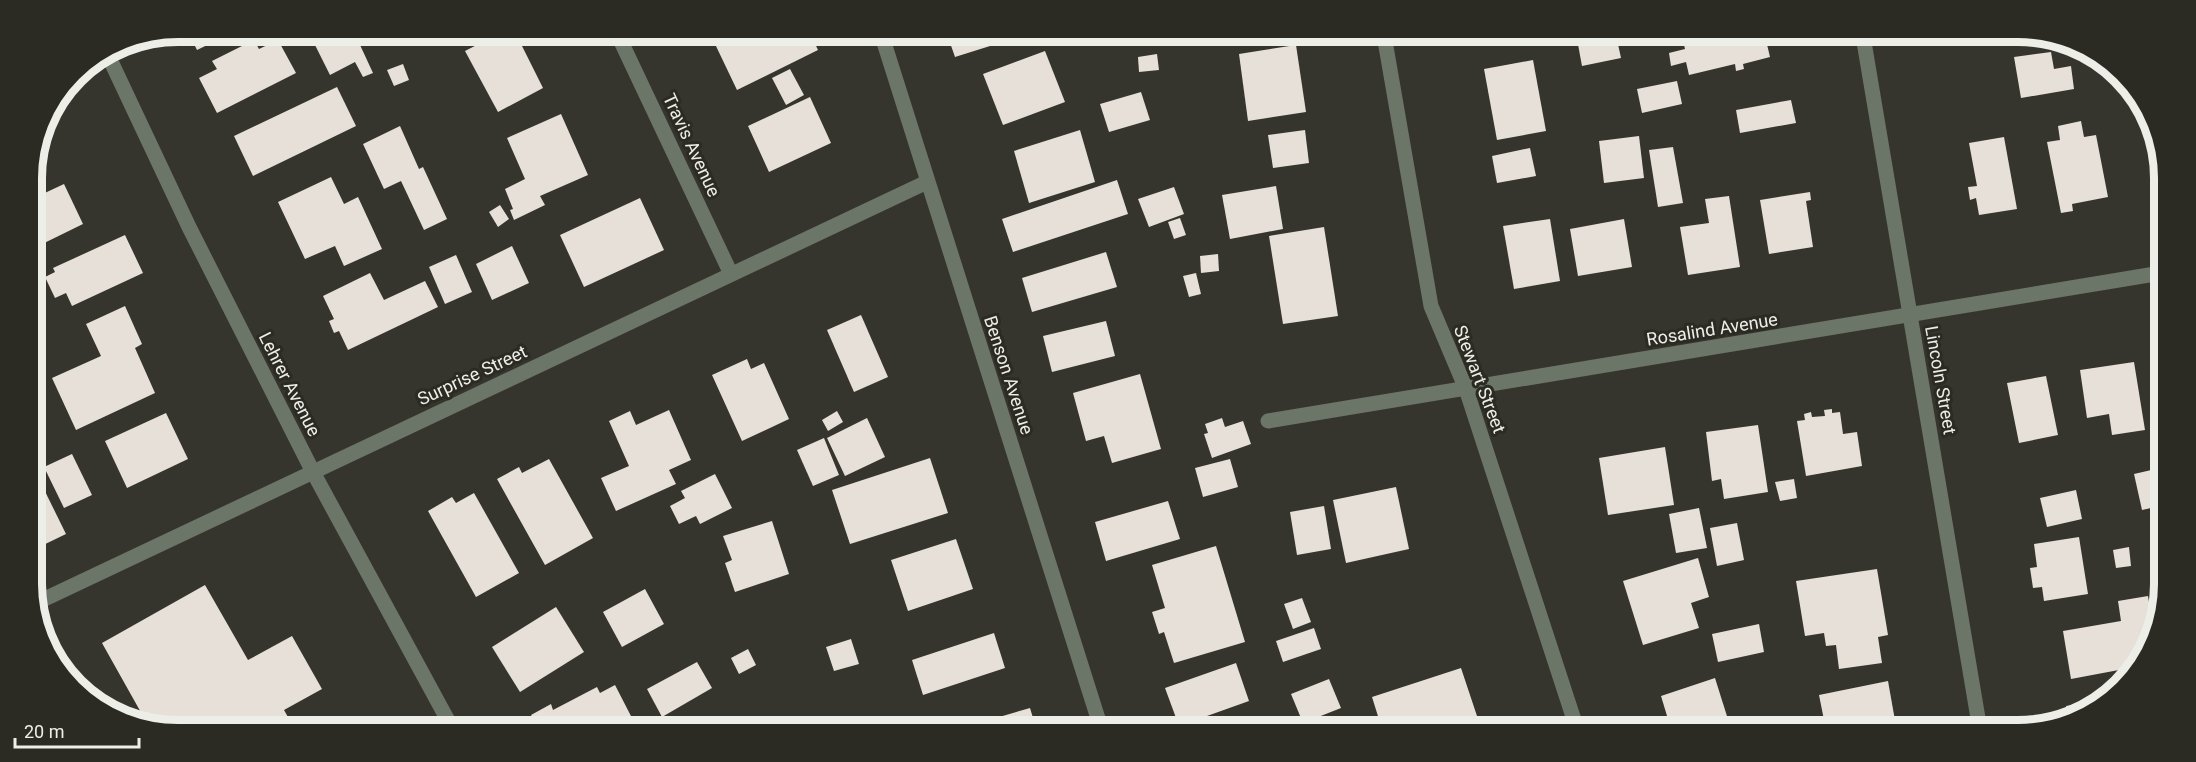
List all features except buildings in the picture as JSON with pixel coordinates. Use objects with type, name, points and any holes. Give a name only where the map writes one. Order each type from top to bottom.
[{"type":"street","name":"Travis Avenue","points":[[621,42],[731,274]]},
{"type":"street","name":"Benson Avenue","points":[[884,42],[1098,720]]},
{"type":"street","name":"Stewart Street","points":[[1385,42],[1422,265],[1431,306],[1466,389],[1573,720]]},
{"type":"street","name":"Lincoln Street","points":[[1864,42],[1978,720]]},
{"type":"street","name":"Lehrer Avenue","points":[[110,60],[189,227],[313,472],[448,720]]},
{"type":"street","name":"Surprise Street","points":[[43,600],[927,182]]},
{"type":"street","name":"Rosalind Avenue","points":[[1268,422],[2154,274]]}]
